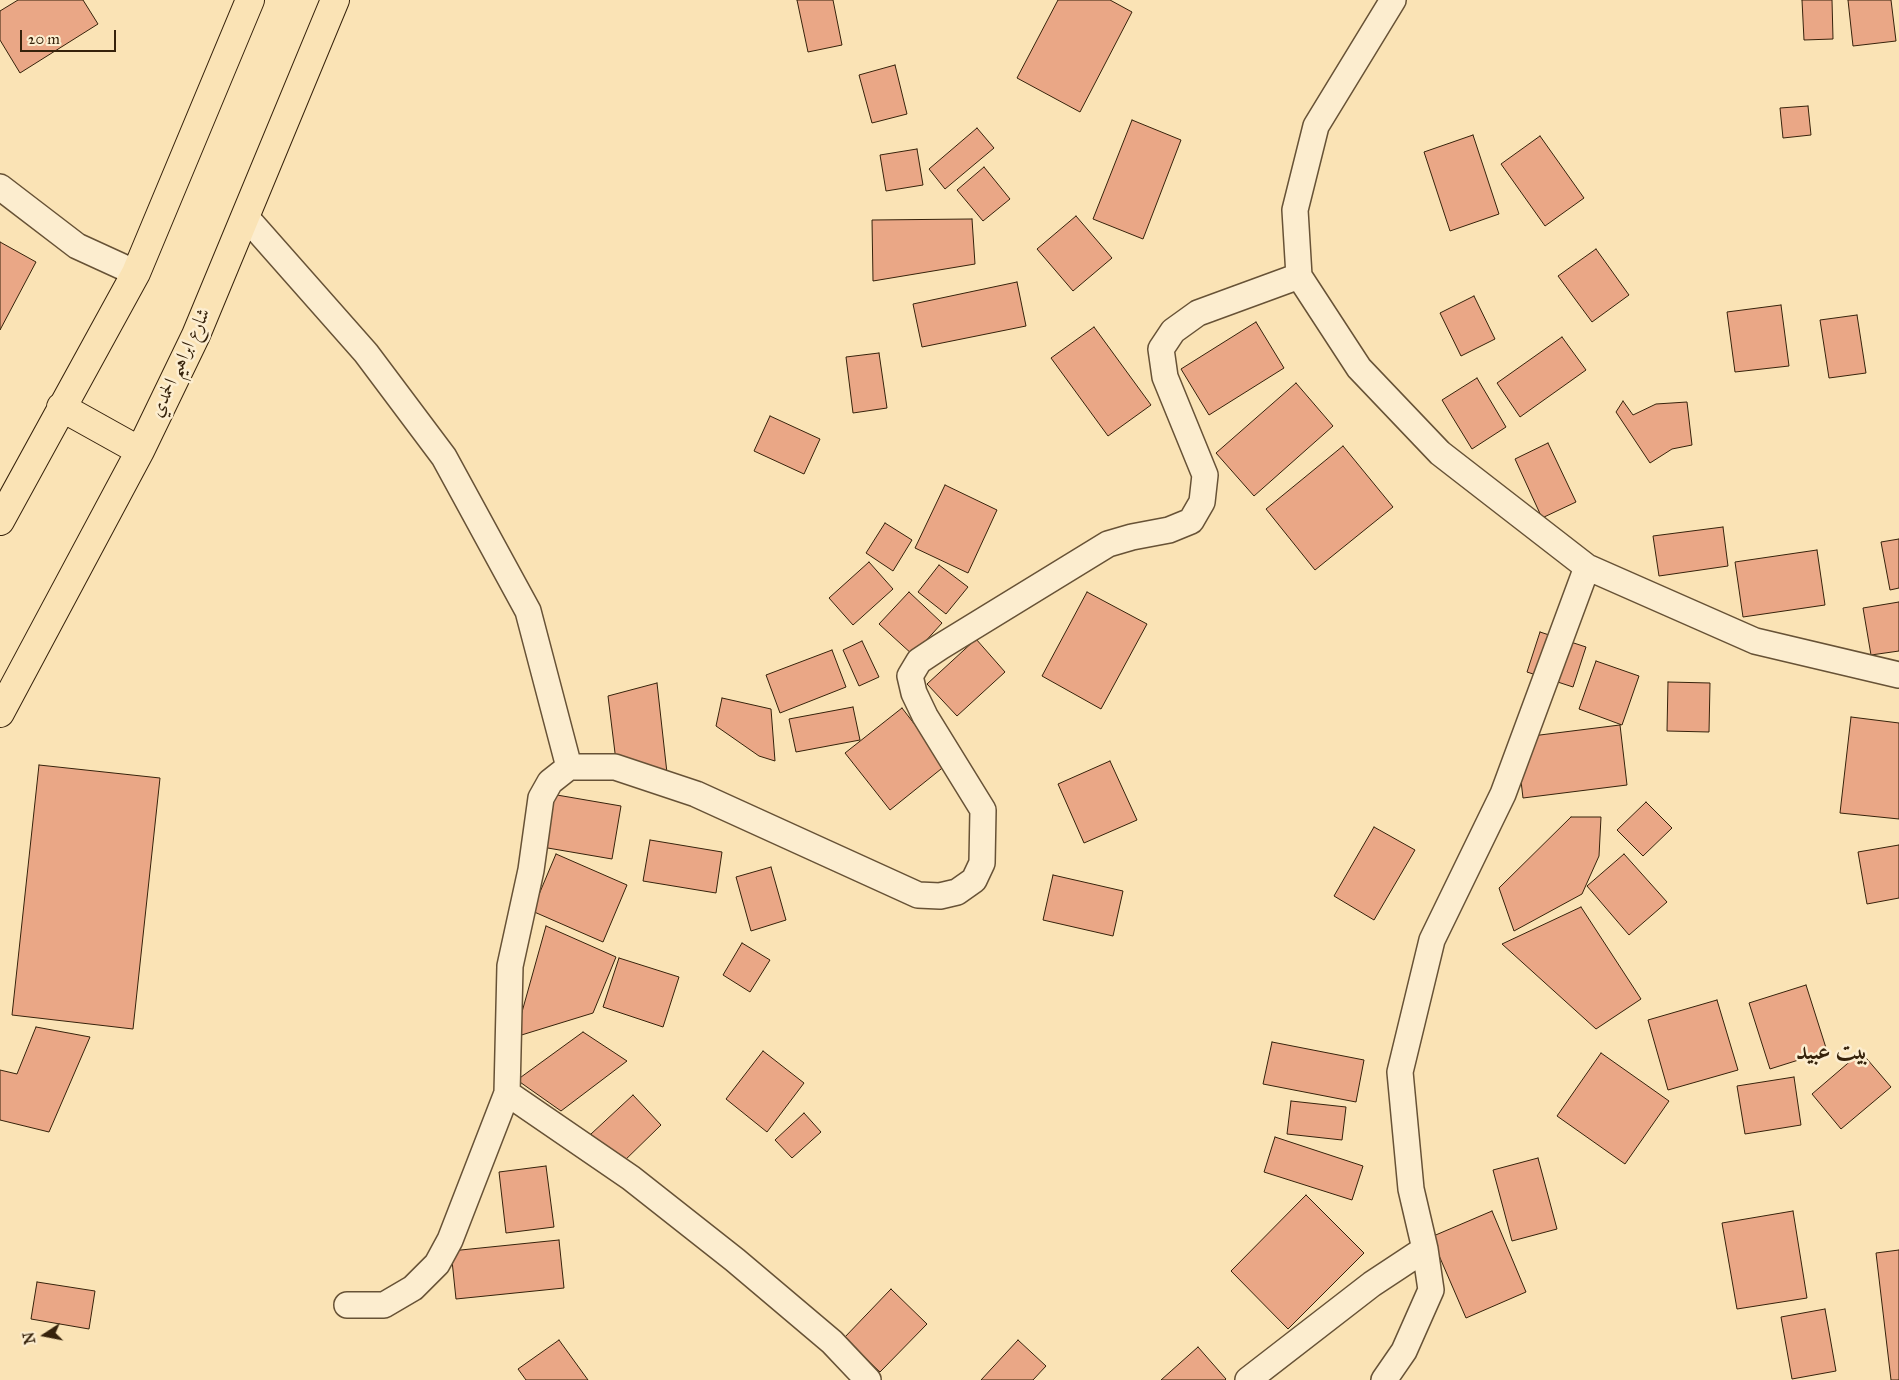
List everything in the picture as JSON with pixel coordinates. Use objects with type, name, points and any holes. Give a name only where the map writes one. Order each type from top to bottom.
[{"type":"main road","points":[[0,521],[136,273],[250,0]]},
{"type":"main road","name":"شارع ابراهيم الحمدي","points":[[0,713],[140,451],[196,335],[335,0]]},
{"type":"main road","points":[[62,407],[140,451]]},
{"type":"street","points":[[1393,0],[1316,126],[1295,210],[1299,276],[1359,368],[1440,453],[1587,567],[1755,641],[1899,675]]},
{"type":"street","points":[[0,187],[77,246],[136,273]]},
{"type":"street","points":[[245,216],[366,353],[444,457],[528,611],[569,767]]},
{"type":"street","points":[[347,1305],[384,1305],[413,1288],[437,1264],[450,1240],[507,1093],[510,966],[530,870],[541,798],[550,782],[569,767],[615,767],[696,794],[918,895],[940,896],[957,892],[974,880],[982,862],[983,810],[925,716],[914,693],[910,676],[919,661],[940,647],[1108,544],[1169,530],[1191,521],[1202,502],[1206,475],[1166,377],[1161,349],[1173,330],[1198,313],[1299,276]]},
{"type":"street","points":[[1384,1380],[1404,1351],[1431,1290],[1425,1249],[1411,1189],[1400,1072],[1432,940],[1503,794],[1587,567]]},
{"type":"street","points":[[507,1093],[631,1178],[736,1260],[832,1342],[868,1380]]},
{"type":"street","points":[[1248,1380],[1372,1284],[1425,1249]]},
{"type":"building","points":[[18,0],[83,0],[98,24],[20,73],[0,40],[0,11]]},
{"type":"building","points":[[797,0],[833,0],[842,45],[808,52]]},
{"type":"building","points":[[1058,0],[1110,0],[1132,12],[1080,112],[1017,78]]},
{"type":"building","points":[[1802,0],[1832,0],[1833,39],[1804,40]]},
{"type":"building","points":[[1848,0],[1891,0],[1896,41],[1853,46]]},
{"type":"building","points":[[895,65],[907,114],[872,123],[859,75]]},
{"type":"building","points":[[1808,106],[1811,135],[1783,138],[1780,108]]},
{"type":"building","points":[[1132,120],[1181,140],[1143,239],[1093,219]]},
{"type":"building","points":[[977,128],[994,148],[945,189],[929,169]]},
{"type":"building","points":[[1473,135],[1499,214],[1450,231],[1424,152]]},
{"type":"building","points":[[1540,136],[1584,198],[1545,226],[1501,164]]},
{"type":"building","points":[[917,149],[923,185],[886,191],[880,155]]},
{"type":"building","points":[[984,167],[1010,199],[983,221],[957,190]]},
{"type":"building","points":[[1076,216],[1112,258],[1073,291],[1037,249]]},
{"type":"building","points":[[972,219],[975,264],[873,281],[872,220]]},
{"type":"building","points":[[0,242],[36,262],[0,330]]},
{"type":"building","points":[[1596,249],[1629,295],[1592,322],[1558,276]]},
{"type":"building","points":[[1017,282],[1026,326],[922,347],[913,304]]},
{"type":"building","points":[[1474,296],[1495,339],[1461,356],[1440,313]]},
{"type":"building","points":[[1781,305],[1789,366],[1735,372],[1727,312]]},
{"type":"building","points":[[1857,315],[1866,373],[1829,378],[1820,320]]},
{"type":"building","points":[[1256,322],[1284,368],[1209,415],[1181,369]]},
{"type":"building","points":[[1094,327],[1151,405],[1108,436],[1051,358]]},
{"type":"building","points":[[1562,337],[1586,370],[1520,417],[1497,383]]},
{"type":"building","points":[[879,353],[887,408],[853,413],[846,357]]},
{"type":"building","points":[[1477,378],[1506,427],[1472,449],[1442,400]]},
{"type":"building","points":[[1296,383],[1333,426],[1254,496],[1216,453]]},
{"type":"building","points":[[1623,401],[1633,415],[1656,404],[1687,402],[1692,445],[1672,449],[1650,463],[1616,412]]},
{"type":"building","points":[[770,416],[820,439],[804,474],[754,451]]},
{"type":"building","points":[[1548,443],[1576,502],[1542,518],[1515,459]]},
{"type":"building","points":[[1343,446],[1393,507],[1315,570],[1266,509]]},
{"type":"building","points":[[945,485],[997,510],[968,573],[915,548]]},
{"type":"building","points":[[885,523],[912,540],[893,571],[866,553]]},
{"type":"building","points":[[1723,527],[1728,566],[1659,576],[1653,536]]},
{"type":"building","points":[[1899,539],[1899,588],[1890,590],[1881,542]]},
{"type":"building","points":[[1817,550],[1825,605],[1743,617],[1735,562]]},
{"type":"building","points":[[869,562],[893,589],[853,625],[829,598]]},
{"type":"building","points":[[939,565],[968,587],[946,614],[918,592]]},
{"type":"building","points":[[909,592],[942,623],[913,655],[879,624]]},
{"type":"building","points":[[1087,592],[1147,624],[1101,709],[1042,676]]},
{"type":"building","points":[[1899,602],[1899,651],[1871,655],[1863,608]]},
{"type":"building","points":[[1540,632],[1586,647],[1573,687],[1527,672]]},
{"type":"building","points":[[976,639],[1005,672],[957,716],[927,684]]},
{"type":"building","points":[[862,641],[879,677],[859,686],[843,650]]},
{"type":"building","points":[[832,650],[846,687],[780,713],[766,675]]},
{"type":"building","points":[[1596,661],[1639,676],[1622,725],[1579,709]]},
{"type":"building","points":[[1668,682],[1710,683],[1709,732],[1667,731]]},
{"type":"building","points":[[657,683],[667,773],[616,761],[608,696]]},
{"type":"building","points":[[722,698],[771,709],[775,761],[759,756],[716,726]]},
{"type":"building","points":[[853,707],[860,740],[796,752],[789,719]]},
{"type":"building","points":[[902,708],[946,765],[890,810],[845,753]]},
{"type":"building","points":[[1851,717],[1899,723],[1899,819],[1840,813]]},
{"type":"building","points":[[1620,725],[1627,785],[1523,798],[1516,738]]},
{"type":"building","points":[[1110,761],[1137,820],[1084,843],[1058,784]]},
{"type":"building","points":[[39,765],[160,778],[133,1029],[12,1015]]},
{"type":"building","points":[[551,794],[621,806],[612,859],[542,847]]},
{"type":"building","points":[[1646,802],[1672,828],[1643,856],[1617,830]]},
{"type":"building","points":[[1571,817],[1601,817],[1599,856],[1582,894],[1514,931],[1499,888]]},
{"type":"building","points":[[1374,827],[1415,850],[1374,920],[1334,896]]},
{"type":"building","points":[[650,840],[722,852],[716,893],[643,881]]},
{"type":"building","points":[[1899,845],[1899,898],[1867,904],[1858,852]]},
{"type":"building","points":[[556,854],[627,885],[603,942],[532,911]]},
{"type":"building","points":[[1624,854],[1667,902],[1629,935],[1587,886]]},
{"type":"building","points":[[771,867],[786,920],[751,931],[736,877]]},
{"type":"building","points":[[1053,875],[1123,891],[1113,936],[1043,920]]},
{"type":"building","points":[[1581,907],[1641,999],[1596,1029],[1502,944]]},
{"type":"building","points":[[546,926],[616,957],[593,1013],[515,1037]]},
{"type":"building","points":[[742,943],[770,960],[750,992],[723,975]]},
{"type":"building","points":[[619,958],[679,977],[663,1027],[603,1007]]},
{"type":"building","points":[[1806,985],[1827,1051],[1770,1069],[1749,1003]]},
{"type":"building","points":[[1717,1000],[1738,1070],[1668,1090],[1648,1020]]},
{"type":"building","points":[[36,1027],[90,1037],[49,1132],[0,1120],[0,1070],[17,1074]]},
{"type":"building","points":[[583,1032],[627,1061],[561,1111],[517,1080]]},
{"type":"building","points":[[1272,1042],[1364,1060],[1356,1102],[1263,1084]]},
{"type":"building","points":[[763,1051],[804,1083],[767,1132],[726,1099]]},
{"type":"building","points":[[1861,1052],[1891,1087],[1841,1129],[1812,1094]]},
{"type":"building","points":[[1601,1053],[1669,1101],[1625,1164],[1557,1116]]},
{"type":"building","points":[[1794,1077],[1801,1125],[1745,1134],[1737,1086]]},
{"type":"building","points":[[633,1095],[661,1125],[620,1165],[591,1134]]},
{"type":"building","points":[[1291,1101],[1346,1107],[1342,1140],[1287,1134]]},
{"type":"building","points":[[804,1113],[821,1132],[792,1158],[775,1140]]},
{"type":"building","points":[[1275,1137],[1363,1166],[1352,1200],[1264,1172]]},
{"type":"building","points":[[1538,1158],[1557,1229],[1512,1241],[1493,1170]]},
{"type":"building","points":[[546,1166],[554,1227],[506,1233],[499,1172]]},
{"type":"building","points":[[1306,1195],[1364,1253],[1288,1329],[1231,1271]]},
{"type":"building","points":[[1492,1211],[1526,1292],[1466,1318],[1431,1237]]},
{"type":"building","points":[[1793,1211],[1807,1298],[1737,1309],[1722,1223]]},
{"type":"building","points":[[559,1240],[564,1288],[456,1299],[451,1251]]},
{"type":"building","points":[[1899,1250],[1899,1380],[1891,1380],[1876,1253]]},
{"type":"building","points":[[37,1282],[95,1291],[89,1329],[31,1319]]},
{"type":"building","points":[[891,1289],[927,1324],[880,1372],[844,1338]]},
{"type":"building","points":[[1825,1309],[1836,1371],[1792,1379],[1781,1317]]},
{"type":"building","points":[[559,1340],[588,1380],[526,1380],[518,1369]]},
{"type":"building","points":[[1018,1340],[1046,1366],[1033,1380],[981,1380]]},
{"type":"building","points":[[1198,1347],[1225,1380],[1161,1380]]},
{"type":"district","name":"بيت عبيد","points":[[1832,1053]]}]
